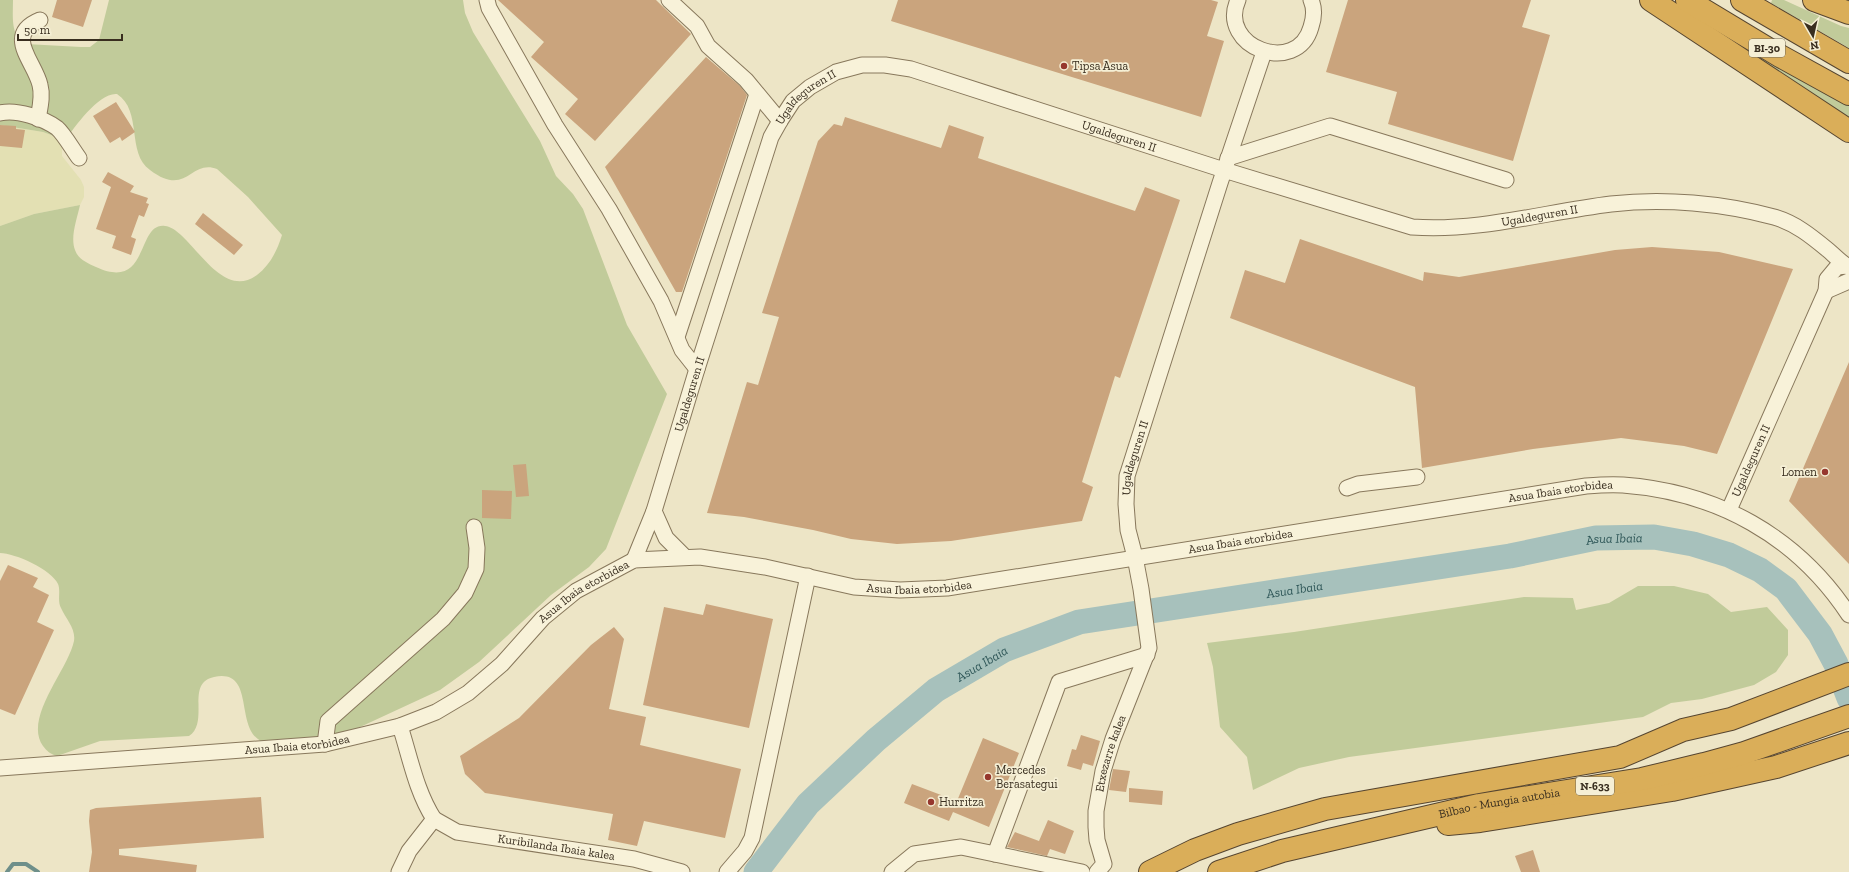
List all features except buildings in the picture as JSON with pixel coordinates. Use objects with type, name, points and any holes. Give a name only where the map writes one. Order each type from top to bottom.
[{"type":"highway","points":[[1651,0],[1849,130]]},
{"type":"highway","name":"BI-30","points":[[1688,0],[1780,56],[1849,94]]},
{"type":"highway","name":"BI-30","points":[[1742,0],[1849,62]]},
{"type":"highway","points":[[1814,0],[1849,13]]},
{"type":"highway","points":[[1799,702],[1849,674]]},
{"type":"highway","points":[[1799,702],[1849,690]]},
{"type":"highway","name":"Bilbao - Mungia autobia","points":[[1150,872],[1195,850],[1238,834],[1295,816],[1385,797],[1518,776],[1620,757],[1683,730],[1799,702]]},
{"type":"highway","name":"Bilbao - Mungia autobia","points":[[1219,872],[1282,851],[1373,831],[1479,805],[1642,779],[1744,753],[1813,730],[1849,716]]},
{"type":"highway","points":[[1373,831],[1480,821],[1672,790],[1776,767],[1849,743]]},
{"type":"street","points":[[487,0],[489,8],[555,124],[609,209],[657,294],[682,350],[697,368]]},
{"type":"street","points":[[669,0],[696,26],[708,46],[746,80],[780,121]]},
{"type":"street","points":[[1238,0],[1235,16],[1238,28],[1244,39],[1253,47],[1264,52],[1278,53],[1291,50],[1302,42],[1310,31],[1314,18],[1311,0]]},
{"type":"street","points":[[38,119],[42,94],[40,84],[28,61],[22,40],[27,28],[40,20]]},
{"type":"street","name":"Ugaldeguren II","points":[[1148,637],[1141,589],[1128,530],[1126,504],[1127,476],[1226,164],[1264,52]]},
{"type":"street","name":"Ugaldeguren II","points":[[634,560],[654,511],[697,368],[771,137],[793,101],[823,78],[836,72],[862,65],[885,65],[911,69],[1226,164],[1412,227],[1434,229],[1463,228],[1611,204],[1677,202],[1726,207],[1774,218],[1797,226],[1848,266]]},
{"type":"street","points":[[677,337],[757,94]]},
{"type":"street","points":[[0,113],[15,112],[38,119],[58,129],[79,158]]},
{"type":"street","points":[[1226,164],[1330,126],[1506,180]]},
{"type":"street","points":[[1817,241],[1825,261],[1826,285],[1849,281]]},
{"type":"street","name":"Ugaldeguren II","points":[[1729,510],[1826,285],[1837,267],[1848,266]]},
{"type":"street","points":[[1347,488],[1358,484],[1416,477]]},
{"type":"street","name":"Asua Ibaia etorbidea","points":[[0,768],[324,744],[400,726],[436,712],[468,693],[502,664],[542,618],[576,591],[634,560],[700,557],[765,567],[854,586],[900,590],[947,588],[1586,486],[1622,485],[1658,489],[1729,510],[1753,522],[1810,566],[1834,592],[1849,615]]},
{"type":"street","points":[[654,511],[666,538],[685,557]]},
{"type":"street","points":[[324,744],[328,721],[443,619],[465,593],[476,570],[477,548],[474,527]]},
{"type":"street","points":[[727,872],[745,851],[752,838],[808,576]]},
{"type":"street","name":"Etxezarre kalea","points":[[1097,872],[1104,864],[1097,840],[1096,827],[1097,804],[1103,772],[1113,739],[1147,655],[1149,648],[1148,637]]},
{"type":"street","points":[[995,854],[1059,682],[1147,655]]},
{"type":"street","points":[[399,872],[409,851],[434,818],[426,806],[420,792],[400,726]]},
{"type":"street","name":"Kuribilanda Ibaia kalea","points":[[434,818],[457,832],[634,860],[682,872]]},
{"type":"street","points":[[892,872],[914,854],[962,847],[1082,872]]},
{"type":"shaded area","points":[[0,125],[43,132],[65,140],[62,148],[62,156],[81,180],[84,187],[84,197],[80,205],[34,214],[0,226]]},
{"type":"green space","points":[[0,0],[13,0],[13,19],[15,31],[21,41],[26,44],[90,47],[99,40],[109,0],[463,0],[465,13],[473,32],[540,141],[556,176],[573,194],[583,209],[627,325],[667,394],[606,549],[589,567],[551,595],[479,662],[440,690],[345,734],[324,739],[263,742],[254,735],[249,726],[240,690],[236,682],[227,677],[214,677],[205,681],[201,687],[199,695],[198,722],[195,730],[189,736],[100,741],[57,756],[49,752],[43,746],[38,735],[42,708],[70,653],[74,641],[74,632],[60,605],[58,584],[49,573],[23,559],[0,553],[0,226],[34,214],[80,205],[74,228],[73,239],[75,250],[78,256],[96,267],[113,272],[125,271],[134,264],[150,234],[156,228],[165,226],[175,230],[185,238],[206,262],[218,272],[230,279],[243,281],[257,275],[266,267],[278,247],[282,235],[248,197],[217,169],[208,167],[200,169],[180,179],[172,180],[162,178],[150,170],[143,163],[138,153],[130,111],[125,101],[117,94],[110,95],[95,104],[65,140],[43,132],[0,125]]},
{"type":"green space","points":[[1772,0],[1784,0],[1841,26],[1849,28],[1849,48],[1771,3]]},
{"type":"green space","points":[[1749,51],[1849,105],[1849,118]]},
{"type":"green space","points":[[1638,586],[1674,586],[1708,594],[1731,612],[1767,607],[1788,630],[1788,655],[1776,672],[1754,685],[1702,699],[1671,703],[1643,717],[1349,757],[1299,768],[1253,790],[1247,757],[1220,727],[1213,667],[1207,643],[1294,632],[1524,597],[1573,598],[1576,610],[1609,603]]},
{"type":"waterway","name":"Asua Ibaia","points":[[756,872],[808,804],[876,740],[936,690],[1004,650],[1079,622],[1510,556],[1596,538],[1654,537],[1693,544],[1729,555],[1760,570],[1786,589],[1820,634],[1836,664],[1849,698]]},
{"type":"waterway","points":[[7,872],[13,864],[26,864],[38,872]]},
{"type":"place","name":"Tipsa Asua","points":[[1064,66]]},
{"type":"place","name":"Lomen","points":[[1825,472]]},
{"type":"place","name":"Mercedes Berasategui","points":[[988,777]]},
{"type":"place","name":"Hurritza","points":[[931,802]]}]
